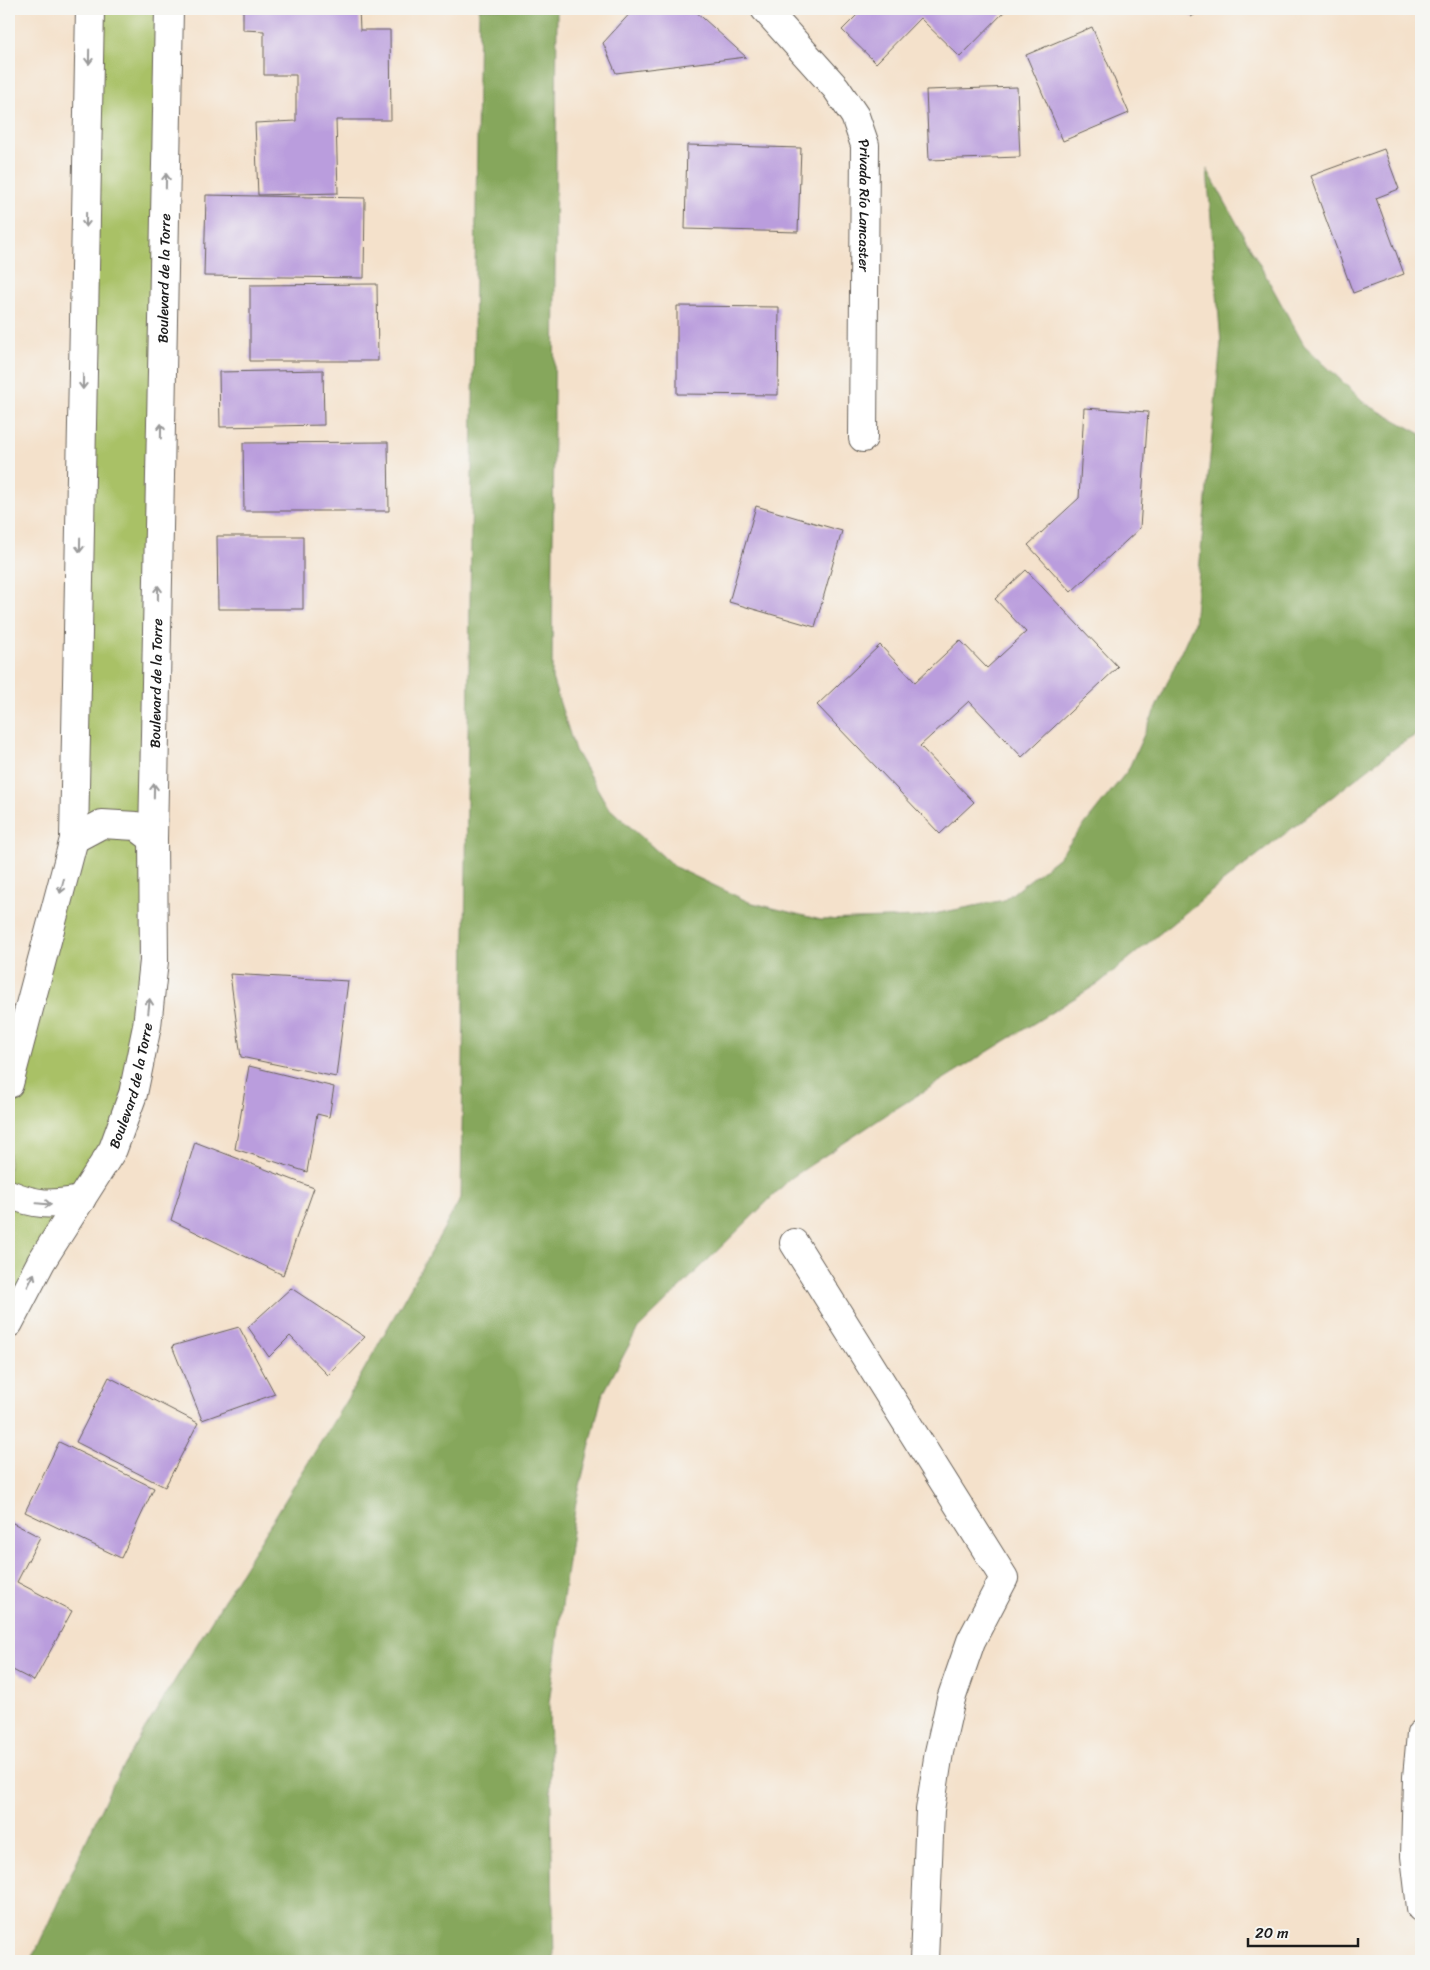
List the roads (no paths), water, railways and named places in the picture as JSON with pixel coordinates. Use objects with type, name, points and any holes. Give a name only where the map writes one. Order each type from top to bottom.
[{"type":"street","points":[[11,1070],[74,839],[90,9]]},
{"type":"street","name":"Boulevard de la Torre","points":[[9,1323],[41,1262],[113,1149],[134,1094],[147,1026],[154,961],[153,839],[169,9]]},
{"type":"street","name":"Privada Río Lancaster","points":[[765,9],[836,88],[855,116],[865,145],[863,438]]},
{"type":"street","points":[[74,839],[102,824],[136,826],[153,839]]},
{"type":"street","points":[[9,1194],[31,1203],[54,1205],[81,1200]]},
{"type":"street","points":[[794,1243],[1004,1578],[971,1641],[951,1699],[930,1810],[924,1961]]},
{"type":"street","points":[[1421,1734],[1417,1777],[1415,1856],[1421,1908]]}]
